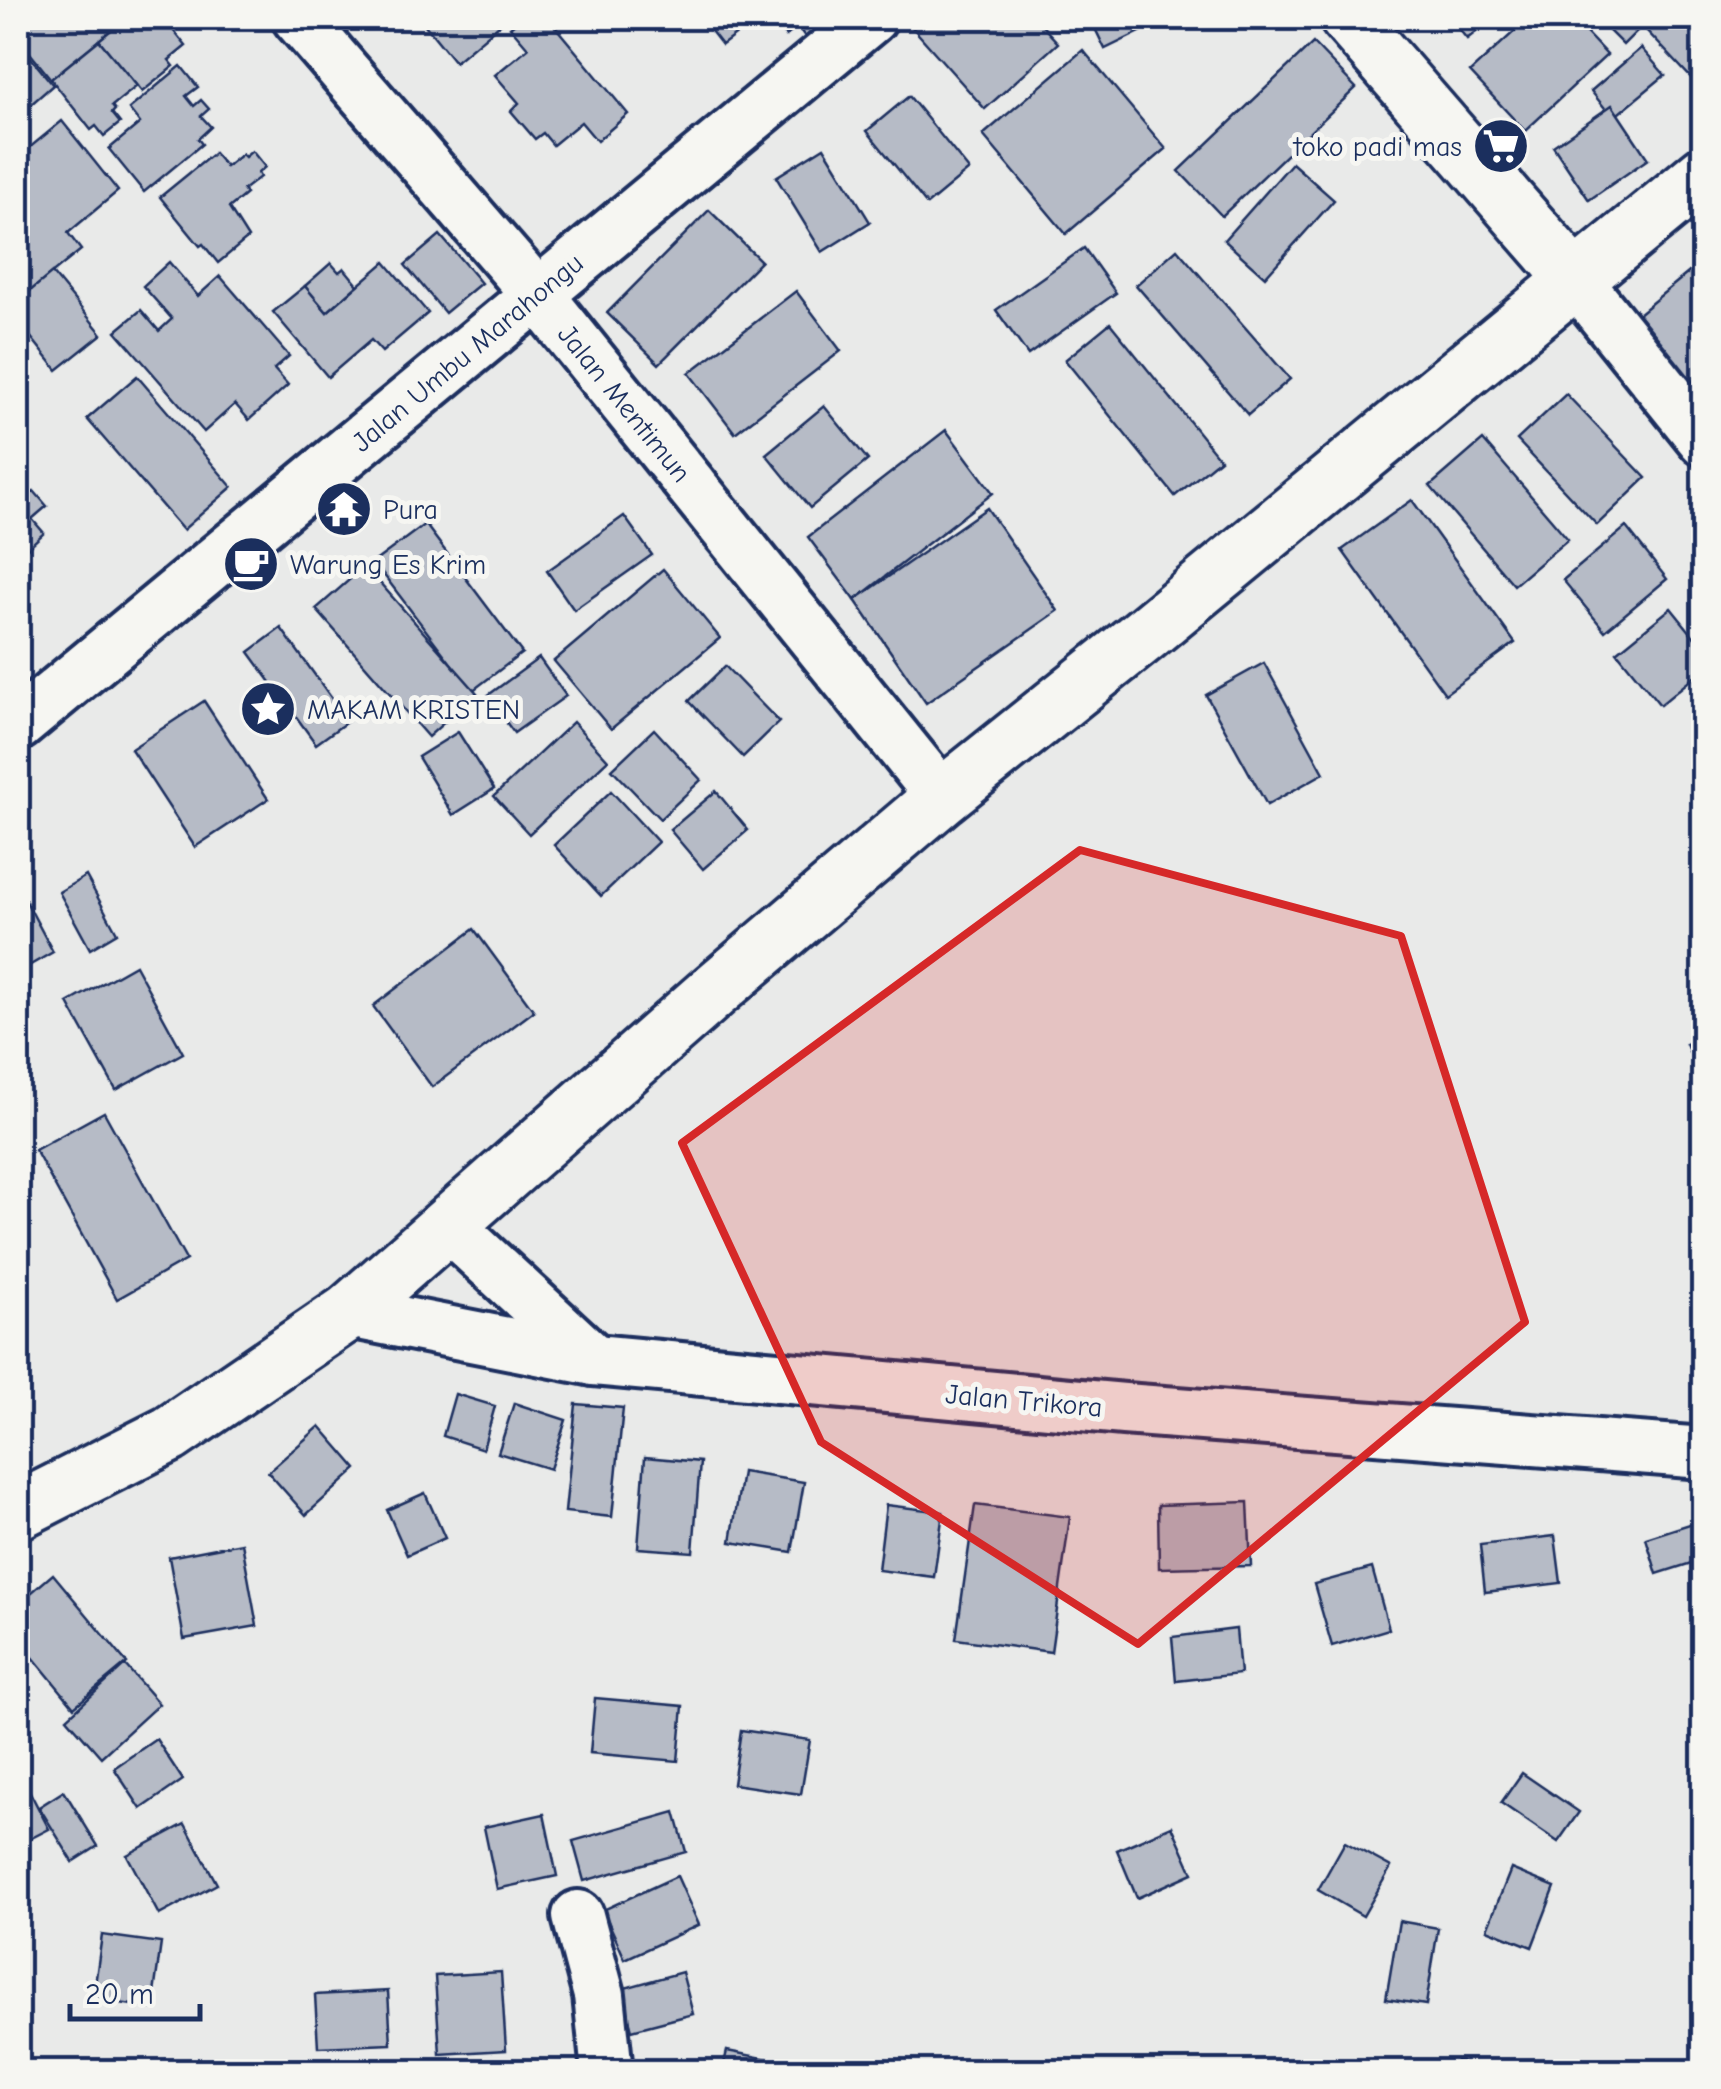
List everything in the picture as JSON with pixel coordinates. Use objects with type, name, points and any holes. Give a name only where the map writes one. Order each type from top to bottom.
[{"type":"street","name":"Jalan Mentimun","points":[[298,18],[536,294],[942,797]]},
{"type":"street","name":"Jalan Umbu Marahongu","points":[[18,725],[872,18]]},
{"type":"street","points":[[1348,18],[1574,278],[1704,440]]},
{"type":"street","points":[[18,1511],[183,1426],[349,1312],[714,991],[942,797],[1704,174]]},
{"type":"street","points":[[449,1226],[594,1360]]},
{"type":"street","name":"Jalan Trikora","points":[[349,1312],[594,1360],[1124,1409],[1704,1454]]},
{"type":"street","points":[[578,1916],[599,1995],[607,2072]]},
{"type":"highlighted area","points":[[1080,850],[1401,936],[1525,1322],[1138,1644],[821,1442],[682,1143]]},
{"type":"building","points":[[18,18],[126,18],[51,79],[18,38]]},
{"type":"building","points":[[126,18],[163,18],[186,46],[169,60],[174,66],[142,92],[99,40]]},
{"type":"building","points":[[521,18],[548,18],[628,114],[597,141],[581,122],[553,145],[543,133],[535,139],[511,111],[519,103],[495,75],[528,48],[510,27]]},
{"type":"building","points":[[701,18],[758,18],[722,45]]},
{"type":"building","points":[[771,18],[838,18],[808,41],[798,27],[786,36]]},
{"type":"building","points":[[923,18],[1035,18],[1058,43],[985,109],[912,27]]},
{"type":"building","points":[[1090,18],[1169,18],[1105,49]]},
{"type":"building","points":[[1450,18],[1494,18],[1467,39]]},
{"type":"building","points":[[1529,18],[1572,18],[1607,55],[1525,131],[1470,72]]},
{"type":"building","points":[[1596,18],[1650,18],[1623,45]]},
{"type":"building","points":[[1659,18],[1689,18],[1704,33],[1704,74],[1695,82],[1646,30]]},
{"type":"building","points":[[421,20],[505,20],[455,62]]},
{"type":"building","points":[[99,40],[137,86],[112,106],[120,123],[104,136],[96,126],[91,130],[51,79]]},
{"type":"building","points":[[18,42],[53,85],[29,106],[18,93]]},
{"type":"building","points":[[1313,43],[1356,88],[1222,216],[1179,171]]},
{"type":"building","points":[[1641,48],[1665,75],[1613,118],[1591,91]]},
{"type":"building","points":[[1083,50],[1166,149],[1066,234],[983,135]]},
{"type":"building","points":[[181,66],[198,87],[186,96],[194,106],[201,100],[209,109],[201,116],[211,127],[198,139],[202,144],[144,192],[109,149],[140,123],[129,109]]},
{"type":"building","points":[[909,96],[969,170],[927,205],[867,131]]},
{"type":"building","points":[[1612,105],[1648,159],[1589,200],[1553,146]]},
{"type":"building","points":[[62,121],[118,191],[68,233],[81,250],[18,301],[18,157]]},
{"type":"building","points":[[824,147],[870,222],[822,252],[776,177]]},
{"type":"building","points":[[252,151],[265,167],[258,173],[260,177],[243,190],[246,194],[229,208],[248,238],[218,263],[160,197],[214,153],[226,167]]},
{"type":"building","points":[[1292,163],[1334,200],[1265,277],[1224,240]]},
{"type":"building","points":[[709,210],[761,261],[659,364],[607,313]]},
{"type":"building","points":[[440,235],[481,283],[445,313],[405,265]]},
{"type":"building","points":[[1084,248],[1116,293],[1028,355],[996,310]]},
{"type":"building","points":[[1177,249],[1290,379],[1248,415],[1136,285]]},
{"type":"building","points":[[1704,260],[1704,407],[1632,319]]},
{"type":"building","points":[[169,262],[198,296],[220,276],[289,356],[274,369],[288,385],[249,420],[235,404],[204,432],[116,331],[141,310],[159,331],[172,319],[143,286]]},
{"type":"building","points":[[385,262],[428,313],[382,352],[371,340],[328,377],[273,312],[305,286],[327,312]]},
{"type":"building","points":[[331,263],[339,272],[344,268],[358,285],[327,312],[305,286]]},
{"type":"building","points":[[52,273],[102,334],[57,370],[18,321],[18,301]]},
{"type":"building","points":[[796,291],[841,351],[735,433],[689,373]]},
{"type":"building","points":[[1110,323],[1220,459],[1175,496],[1065,360]]},
{"type":"building","points":[[137,376],[232,487],[183,530],[87,419]]},
{"type":"building","points":[[1566,394],[1646,478],[1597,525],[1517,440]]},
{"type":"building","points":[[824,406],[868,460],[810,508],[766,454]]},
{"type":"building","points":[[946,430],[993,493],[855,600],[808,537]]},
{"type":"building","points":[[1483,440],[1568,539],[1514,585],[1430,486]]},
{"type":"building","points":[[18,485],[28,497],[34,491],[47,506],[32,519],[44,533],[18,557]]},
{"type":"building","points":[[1412,500],[1515,643],[1445,694],[1342,550]]},
{"type":"building","points":[[987,508],[1058,611],[926,703],[855,600]]},
{"type":"building","points":[[624,516],[652,555],[574,610],[547,571]]},
{"type":"building","points":[[425,524],[522,653],[472,691],[374,562]]},
{"type":"building","points":[[1626,527],[1667,579],[1605,631],[1563,580]]},
{"type":"building","points":[[365,566],[477,693],[428,737],[316,609]]},
{"type":"building","points":[[663,569],[720,638],[611,729],[554,661]]},
{"type":"building","points":[[1671,608],[1704,649],[1704,669],[1660,705],[1617,652]]},
{"type":"building","points":[[281,628],[348,721],[316,744],[249,652]]},
{"type":"building","points":[[539,658],[566,696],[514,733],[487,696]]},
{"type":"building","points":[[1264,663],[1324,773],[1267,805],[1206,695]]},
{"type":"building","points":[[725,666],[779,722],[743,757],[689,701]]},
{"type":"building","points":[[204,701],[268,799],[195,847],[131,749]]},
{"type":"building","points":[[573,722],[608,760],[529,834],[494,796]]},
{"type":"building","points":[[654,729],[701,780],[660,819],[612,769]]},
{"type":"building","points":[[458,732],[494,789],[453,815],[418,757]]},
{"type":"building","points":[[611,791],[658,842],[601,896],[554,845]]},
{"type":"building","points":[[716,791],[748,830],[703,869],[670,830]]},
{"type":"building","points":[[86,876],[117,933],[90,949],[59,892]]},
{"type":"building","points":[[18,886],[53,952],[18,972]]},
{"type":"building","points":[[474,929],[534,1011],[432,1087],[373,1006]]},
{"type":"building","points":[[135,965],[183,1053],[116,1090],[68,1003]]},
{"type":"building","points":[[1704,1038],[1704,1087],[1686,1044]]},
{"type":"building","points":[[104,1112],[186,1260],[117,1299],[35,1150]]},
{"type":"building","points":[[455,1394],[495,1406],[483,1449],[443,1436]]},
{"type":"building","points":[[514,1403],[566,1420],[550,1469],[498,1453]]},
{"type":"building","points":[[576,1404],[623,1408],[612,1517],[565,1512]]},
{"type":"building","points":[[320,1426],[357,1469],[306,1515],[268,1472]]},
{"type":"building","points":[[645,1457],[700,1462],[693,1552],[638,1548]]},
{"type":"building","points":[[742,1472],[804,1482],[792,1552],[731,1542]]},
{"type":"building","points":[[425,1493],[445,1538],[407,1555],[387,1510]]},
{"type":"building","points":[[1248,1502],[1251,1566],[1159,1568],[1158,1505]]},
{"type":"building","points":[[886,1505],[943,1512],[934,1577],[878,1570]]},
{"type":"building","points":[[975,1505],[1070,1517],[1051,1652],[956,1639]]},
{"type":"building","points":[[1699,1521],[1704,1534],[1704,1559],[1657,1574],[1646,1538]]},
{"type":"building","points":[[1555,1536],[1561,1583],[1485,1592],[1480,1545]]},
{"type":"building","points":[[242,1543],[257,1626],[184,1639],[169,1557]]},
{"type":"building","points":[[1372,1568],[1389,1629],[1332,1646],[1314,1584]]},
{"type":"building","points":[[53,1574],[127,1663],[74,1707],[18,1639],[18,1604]]},
{"type":"building","points":[[1236,1629],[1240,1674],[1176,1681],[1172,1637]]},
{"type":"building","points":[[125,1665],[159,1704],[101,1757],[67,1718]]},
{"type":"building","points":[[595,1698],[683,1706],[678,1761],[590,1753]]},
{"type":"building","points":[[741,1730],[810,1740],[801,1794],[733,1784]]},
{"type":"building","points":[[156,1739],[183,1780],[141,1809],[114,1768]]},
{"type":"building","points":[[18,1769],[49,1829],[18,1845]]},
{"type":"building","points":[[1522,1773],[1579,1812],[1558,1842],[1501,1803]]},
{"type":"building","points":[[64,1791],[98,1846],[73,1862],[39,1807]]},
{"type":"building","points":[[675,1812],[686,1852],[584,1881],[573,1841]]},
{"type":"building","points":[[544,1814],[557,1876],[497,1889],[484,1827]]},
{"type":"building","points":[[185,1824],[217,1884],[159,1915],[127,1855]]},
{"type":"building","points":[[1172,1826],[1193,1873],[1137,1898],[1117,1850]]},
{"type":"building","points":[[1345,1842],[1391,1867],[1363,1916],[1318,1890]]},
{"type":"building","points":[[1511,1869],[1555,1887],[1532,1947],[1487,1929]]},
{"type":"building","points":[[677,1876],[699,1925],[625,1959],[603,1910]]},
{"type":"building","points":[[1399,1921],[1438,1928],[1426,2005],[1386,1999]]},
{"type":"building","points":[[102,1935],[161,1943],[152,2008],[93,1999]]},
{"type":"building","points":[[501,1972],[506,2050],[440,2054],[435,1976]]},
{"type":"building","points":[[682,1972],[693,2014],[632,2030],[621,1989]]},
{"type":"building","points":[[388,1991],[391,2044],[318,2047],[315,1995]]},
{"type":"building","points":[[18,2032],[28,2035],[18,2065]]},
{"type":"building","points":[[727,2051],[784,2062],[782,2072],[722,2072]]},
{"type":"building","points":[[1456,2060],[1500,2072],[1453,2072]]},
{"type":"building","points":[[657,2063],[714,2071],[656,2072]]},
{"type":"place","name":"toko padi mas","points":[[1501,146]]},
{"type":"place","name":"Pura","points":[[344,509]]},
{"type":"place","name":"Warung Es Krim","points":[[251,564]]},
{"type":"place","name":"MAKAM KRISTEN","points":[[268,709]]}]
